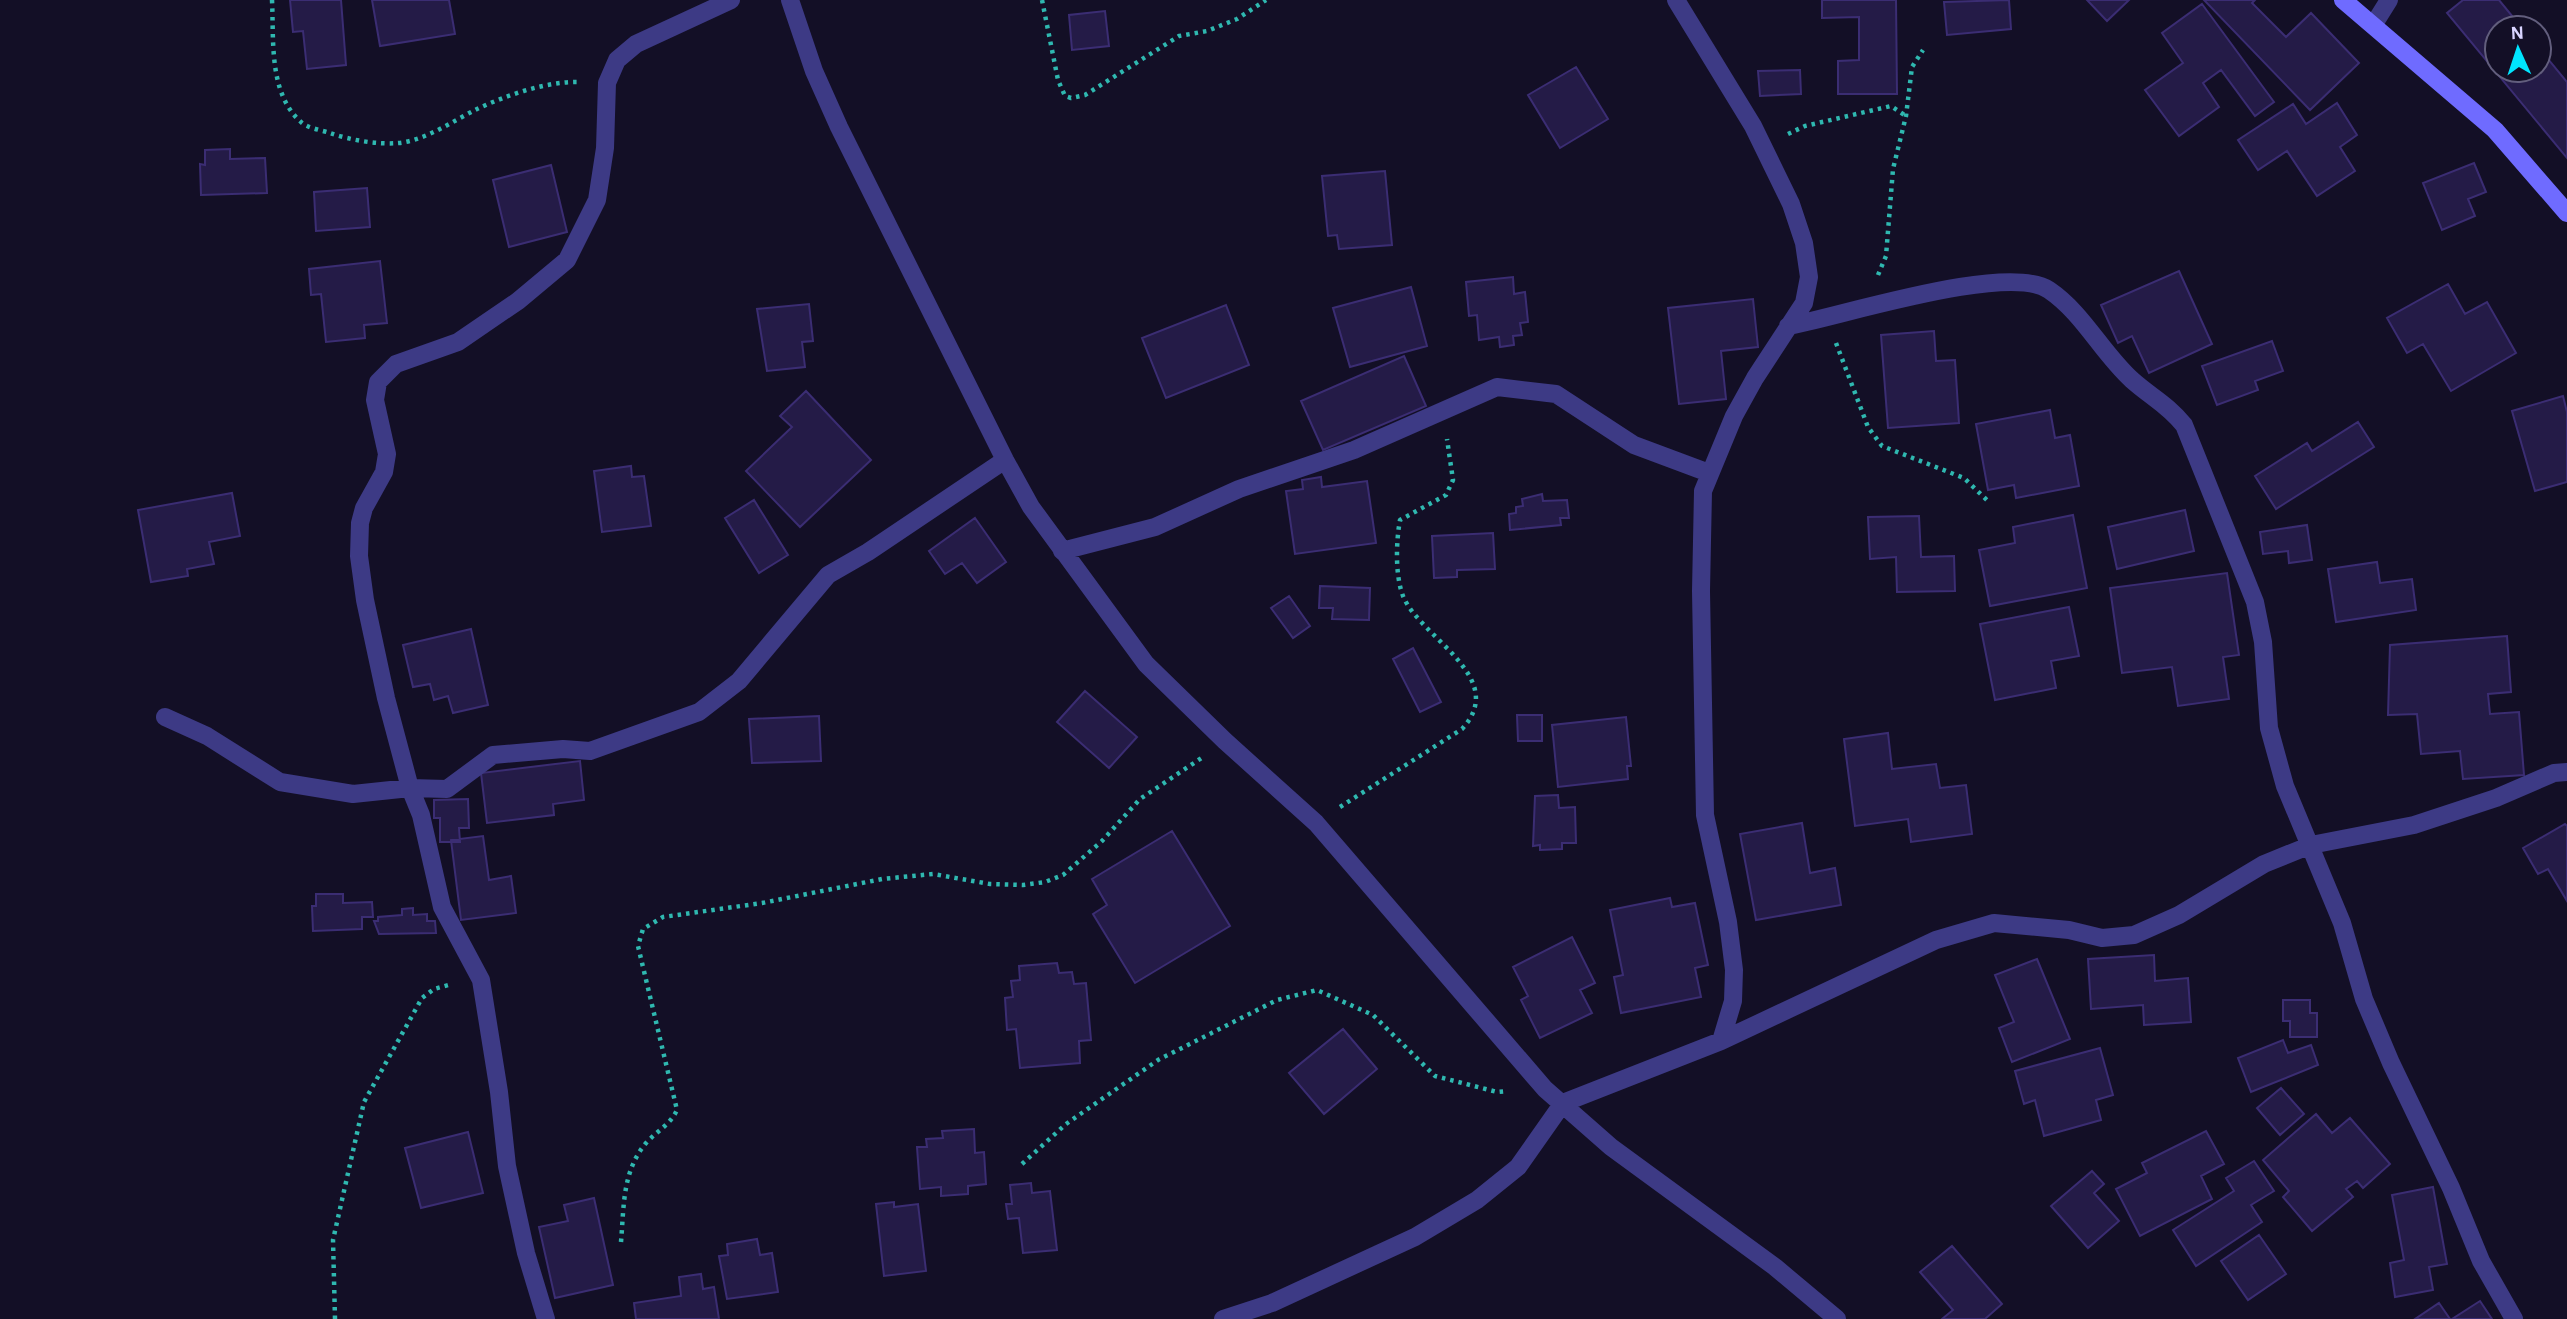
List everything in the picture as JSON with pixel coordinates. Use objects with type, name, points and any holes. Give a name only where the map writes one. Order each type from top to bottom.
[{"type":"main road","points":[[2343,0],[2495,130],[2567,213]]},
{"type":"street","points":[[546,1319],[526,1253],[506,1166],[499,1092],[481,980],[442,907],[421,815],[410,788],[386,698],[365,600],[359,556],[364,508],[384,472],[387,454],[375,400],[378,383],[396,364],[458,342],[518,301],[567,260],[597,200],[605,148],[607,83],[617,60],[636,44],[732,0]]},
{"type":"street","points":[[790,0],[814,71],[839,127],[1005,460],[1031,507],[1146,664],[1225,741],[1316,823],[1545,1089],[1611,1147],[1774,1267],[1838,1319]]},
{"type":"street","points":[[1676,0],[1754,127],[1764,153],[1791,204],[1806,254],[1809,277],[1804,303],[1755,377],[1709,472],[1703,491],[1701,591],[1705,815],[1728,922],[1734,970],[1733,1001],[1721,1041]]},
{"type":"street","points":[[2374,24],[2389,0]]},
{"type":"street","points":[[1787,326],[1832,318],[1862,307],[1981,284],[2017,283],[2047,288],[2091,331],[2131,379],[2167,404],[2184,425],[2255,602],[2263,642],[2269,728],[2275,755],[2342,923],[2364,999],[2391,1063],[2451,1188],[2481,1261],[2514,1319]]},
{"type":"street","points":[[1062,551],[1155,527],[1239,489],[1354,450],[1497,387],[1556,394],[1634,444],[1709,472]]},
{"type":"street","points":[[165,717],[207,736],[281,782],[353,794],[410,788],[447,789],[493,755],[563,749],[590,751],[699,712],[739,681],[828,575],[868,552],[1005,460]]},
{"type":"street","points":[[1223,1319],[1272,1303],[1415,1237],[1477,1200],[1518,1167],[1563,1103],[1721,1041],[1936,940],[1994,923],[2069,930],[2102,939],[2134,935],[2179,915],[2264,864],[2311,845],[2414,825],[2496,798],[2554,773],[2567,772]]},
{"type":"path","points":[[272,0],[277,83],[302,123],[344,138],[399,143],[435,131],[479,108],[563,81],[607,83]]},
{"type":"path","points":[[1042,0],[1058,80],[1065,96],[1071,98],[1085,95],[1179,36],[1207,31],[1237,19],[1266,0]]},
{"type":"path","points":[[1862,307],[1886,256],[1893,169],[1906,116],[1912,67],[1923,50]]},
{"type":"path","points":[[1764,153],[1780,138],[1805,126],[1891,106],[1906,116]]},
{"type":"path","points":[[1832,318],[1837,351],[1868,427],[1882,446],[1964,478],[1990,503]]},
{"type":"path","points":[[1316,823],[1462,729],[1472,718],[1476,703],[1469,673],[1454,653],[1417,620],[1403,596],[1398,574],[1400,520],[1446,495],[1452,480],[1443,411]]},
{"type":"path","points":[[621,1242],[626,1185],[635,1159],[648,1141],[671,1122],[677,1110],[638,946],[643,929],[663,917],[762,903],[883,879],[933,874],[990,884],[1023,886],[1045,882],[1063,875],[1102,842],[1140,799],[1225,741]]},
{"type":"path","points":[[335,1319],[333,1240],[364,1102],[422,998],[448,984],[481,980]]},
{"type":"path","points":[[1022,1164],[1066,1124],[1158,1060],[1277,1000],[1317,990],[1373,1015],[1434,1076],[1497,1092],[1545,1089]]},
{"type":"building","points":[[290,0],[341,0],[346,65],[307,69],[303,31],[293,32]]},
{"type":"building","points":[[372,0],[449,0],[455,34],[380,46]]},
{"type":"building","points":[[1822,0],[1896,0],[1897,94],[1838,94],[1838,61],[1859,60],[1859,17],[1822,18]]},
{"type":"building","points":[[2009,0],[2011,29],[1947,35],[1944,2]]},
{"type":"building","points":[[2087,0],[2129,0],[2107,21]]},
{"type":"building","points":[[2204,0],[2255,0],[2252,3],[2286,37],[2311,13],[2359,63],[2310,110]]},
{"type":"building","points":[[2463,0],[2499,0],[2510,14],[2483,14],[2483,56],[2447,13]]},
{"type":"building","points":[[2202,4],[2274,102],[2255,116],[2221,70],[2203,83],[2219,107],[2179,136],[2145,90],[2183,63],[2162,33]]},
{"type":"building","points":[[1105,11],[1109,46],[1072,50],[1069,15]]},
{"type":"building","points":[[2553,65],[2567,82],[2567,158],[2506,84],[2553,84]]},
{"type":"building","points":[[1576,67],[1608,119],[1560,148],[1528,95]]},
{"type":"building","points":[[1800,70],[1801,94],[1760,96],[1758,71]]},
{"type":"building","points":[[2337,103],[2357,135],[2340,147],[2355,171],[2317,196],[2287,151],[2258,170],[2238,140],[2293,104],[2306,124]]},
{"type":"building","points":[[230,149],[230,159],[265,158],[267,193],[201,195],[200,164],[205,165],[205,150]]},
{"type":"building","points":[[2474,163],[2486,192],[2468,199],[2475,216],[2442,230],[2423,183]]},
{"type":"building","points":[[551,165],[567,232],[509,247],[493,180]]},
{"type":"building","points":[[1385,171],[1392,245],[1339,249],[1337,235],[1328,236],[1322,176]]},
{"type":"building","points":[[367,188],[370,227],[316,231],[314,192]]},
{"type":"building","points":[[380,261],[387,323],[364,325],[365,338],[326,342],[321,294],[311,295],[309,269]]},
{"type":"building","points":[[2179,271],[2212,344],[2149,373],[2132,336],[2118,343],[2101,305]]},
{"type":"building","points":[[1513,277],[1514,294],[1525,292],[1528,322],[1520,323],[1522,335],[1513,336],[1514,345],[1500,347],[1499,337],[1479,340],[1477,315],[1469,316],[1466,282]]},
{"type":"building","points":[[2448,284],[2465,314],[2487,302],[2516,353],[2451,391],[2423,344],[2407,353],[2387,318]]},
{"type":"building","points":[[1411,287],[1427,346],[1350,367],[1333,308]]},
{"type":"building","points":[[1753,299],[1758,347],[1721,351],[1726,399],[1679,404],[1668,308]]},
{"type":"building","points":[[809,304],[813,341],[802,342],[805,367],[767,371],[757,309]]},
{"type":"building","points":[[1226,305],[1249,365],[1166,398],[1142,338]]},
{"type":"building","points":[[1934,331],[1936,361],[1955,360],[1959,423],[1888,428],[1881,335]]},
{"type":"building","points":[[2272,341],[2283,371],[2255,381],[2258,390],[2217,405],[2202,366]]},
{"type":"building","points":[[1404,356],[1426,406],[1323,450],[1301,401]]},
{"type":"building","points":[[806,391],[871,460],[800,527],[746,471],[792,427],[780,416]]},
{"type":"building","points":[[2563,396],[2567,412],[2567,482],[2535,491],[2512,411]]},
{"type":"building","points":[[2050,410],[2055,438],[2070,435],[2079,486],[2016,498],[2014,485],[1988,490],[1976,424]]},
{"type":"building","points":[[2358,422],[2374,447],[2276,509],[2255,476],[2307,443],[2312,451]]},
{"type":"building","points":[[631,466],[632,477],[644,476],[651,526],[602,532],[594,471]]},
{"type":"building","points":[[1321,477],[1322,487],[1367,481],[1376,543],[1295,554],[1286,491],[1303,489],[1302,480]]},
{"type":"building","points":[[232,493],[240,536],[209,542],[214,564],[187,569],[188,576],[151,582],[138,510]]},
{"type":"building","points":[[1542,494],[1543,501],[1567,500],[1569,518],[1560,518],[1561,525],[1510,530],[1509,514],[1516,513],[1516,507],[1523,506],[1522,499]]},
{"type":"building","points":[[754,500],[788,555],[759,573],[725,518]]},
{"type":"building","points":[[2185,510],[2194,551],[2117,569],[2108,527]]},
{"type":"building","points":[[2073,515],[2087,588],[1990,606],[1979,550],[2015,543],[2013,527]]},
{"type":"building","points":[[1919,516],[1921,557],[1954,556],[1955,591],[1897,592],[1896,557],[1870,559],[1868,517]]},
{"type":"building","points":[[975,518],[1006,562],[977,583],[962,563],[945,574],[929,551]]},
{"type":"building","points":[[2307,525],[2312,560],[2289,563],[2288,551],[2263,554],[2260,532]]},
{"type":"building","points":[[1493,533],[1495,569],[1457,570],[1457,577],[1434,578],[1432,536]]},
{"type":"building","points":[[2377,562],[2380,583],[2412,579],[2416,610],[2336,622],[2328,569]]},
{"type":"building","points":[[2227,573],[2239,655],[2223,657],[2229,699],[2178,706],[2172,667],[2122,673],[2110,588]]},
{"type":"building","points":[[1320,586],[1370,588],[1369,620],[1332,619],[1333,608],[1319,608]]},
{"type":"building","points":[[1289,596],[1310,626],[1293,638],[1271,608]]},
{"type":"building","points":[[2069,607],[2079,656],[2051,661],[2056,688],[1995,700],[1980,624]]},
{"type":"building","points":[[471,629],[488,705],[453,713],[448,696],[434,700],[430,684],[413,687],[403,645]]},
{"type":"building","points":[[2507,636],[2511,692],[2488,694],[2490,714],[2519,712],[2524,775],[2463,779],[2460,751],[2421,754],[2417,714],[2388,715],[2390,645]]},
{"type":"building","points":[[1413,648],[1441,702],[1420,712],[1393,659]]},
{"type":"building","points":[[1085,691],[1137,737],[1109,768],[1057,722]]},
{"type":"building","points":[[1517,715],[1542,715],[1542,741],[1518,741]]},
{"type":"building","points":[[819,716],[821,761],[752,763],[749,719]]},
{"type":"building","points":[[1626,717],[1631,766],[1627,766],[1628,779],[1558,787],[1552,725]]},
{"type":"building","points":[[1888,733],[1892,769],[1936,764],[1940,788],[1966,785],[1972,834],[1911,842],[1908,819],[1855,826],[1844,739]]},
{"type":"building","points":[[580,761],[584,800],[553,804],[554,815],[487,823],[481,773]]},
{"type":"building","points":[[1558,795],[1559,808],[1575,807],[1576,843],[1562,843],[1562,849],[1540,850],[1540,845],[1533,846],[1535,796]]},
{"type":"building","points":[[468,799],[469,828],[459,828],[460,842],[440,842],[440,818],[434,818],[434,800]]},
{"type":"building","points":[[1802,823],[1810,873],[1835,868],[1841,905],[1756,920],[1740,834]]},
{"type":"building","points":[[2565,824],[2567,901],[2548,869],[2538,874],[2523,848]]},
{"type":"building","points":[[1172,831],[1230,926],[1135,983],[1093,914],[1107,905],[1092,879]]},
{"type":"building","points":[[483,836],[489,880],[511,876],[516,913],[461,920],[451,840]]},
{"type":"building","points":[[316,894],[343,894],[343,903],[372,902],[373,917],[362,917],[362,929],[313,931],[312,906],[316,906]]},
{"type":"building","points":[[1670,898],[1672,907],[1695,903],[1708,965],[1695,968],[1701,997],[1621,1013],[1614,977],[1623,975],[1610,910]]},
{"type":"building","points":[[413,908],[413,915],[427,914],[427,921],[435,921],[436,933],[379,934],[374,921],[378,921],[378,917],[402,915],[402,909]]},
{"type":"building","points":[[1572,937],[1595,983],[1580,990],[1592,1013],[1540,1038],[1521,1000],[1528,996],[1513,967]]},
{"type":"building","points":[[2154,955],[2155,981],[2188,978],[2191,1022],[2144,1025],[2143,1005],[2091,1009],[2088,959]]},
{"type":"building","points":[[2037,959],[2070,1039],[2012,1062],[1999,1028],[2014,1022],[1995,975]]},
{"type":"building","points":[[1057,963],[1059,973],[1072,972],[1074,984],[1086,983],[1091,1040],[1079,1041],[1080,1063],[1020,1068],[1016,1029],[1007,1030],[1005,998],[1013,997],[1011,981],[1020,980],[1019,966]]},
{"type":"building","points":[[2283,1000],[2310,1000],[2310,1013],[2317,1013],[2317,1037],[2290,1037],[2290,1021],[2283,1021]]},
{"type":"building","points":[[1343,1029],[1377,1069],[1324,1114],[1289,1073]]},
{"type":"building","points":[[2283,1040],[2288,1053],[2311,1045],[2318,1065],[2251,1092],[2238,1058]]},
{"type":"building","points":[[2100,1048],[2113,1095],[2096,1100],[2101,1120],[2044,1136],[2035,1100],[2024,1104],[2015,1071]]},
{"type":"building","points":[[2281,1088],[2304,1114],[2280,1135],[2257,1108]]},
{"type":"building","points":[[2316,1114],[2332,1133],[2350,1118],[2390,1164],[2363,1188],[2357,1181],[2346,1189],[2353,1197],[2312,1231],[2283,1197],[2289,1191],[2263,1160]]},
{"type":"building","points":[[974,1129],[975,1153],[984,1152],[986,1184],[968,1186],[968,1194],[941,1196],[941,1187],[920,1189],[917,1147],[927,1147],[926,1139],[943,1138],[942,1131]]},
{"type":"building","points":[[2206,1131],[2224,1164],[2201,1176],[2212,1199],[2140,1236],[2116,1189],[2147,1173],[2142,1163]]},
{"type":"building","points":[[468,1132],[483,1193],[421,1208],[405,1148]]},
{"type":"building","points":[[2254,1161],[2274,1191],[2251,1205],[2262,1222],[2196,1266],[2173,1230],[2234,1191],[2226,1178]]},
{"type":"building","points":[[2092,1171],[2104,1184],[2094,1193],[2119,1221],[2088,1248],[2051,1206]]},
{"type":"building","points":[[1031,1183],[1032,1193],[1050,1191],[1057,1250],[1023,1253],[1019,1218],[1008,1219],[1006,1204],[1012,1204],[1010,1185]]},
{"type":"building","points":[[2433,1187],[2447,1264],[2429,1267],[2433,1290],[2395,1297],[2390,1263],[2404,1260],[2392,1195]]},
{"type":"building","points":[[594,1198],[613,1285],[555,1298],[539,1227],[568,1221],[564,1205]]},
{"type":"building","points":[[894,1202],[894,1207],[918,1204],[926,1271],[884,1276],[876,1204]]},
{"type":"building","points":[[2259,1235],[2286,1274],[2248,1300],[2221,1261]]},
{"type":"building","points":[[757,1239],[760,1255],[772,1253],[778,1292],[727,1299],[719,1256],[728,1255],[727,1244]]},
{"type":"building","points":[[1952,1246],[2002,1304],[1985,1319],[1942,1319],[1953,1310],[1920,1272]]},
{"type":"building","points":[[701,1274],[703,1289],[714,1287],[719,1319],[636,1319],[634,1303],[681,1296],[679,1277]]},
{"type":"building","points":[[2480,1301],[2492,1319],[2452,1319]]},
{"type":"building","points":[[2439,1303],[2450,1319],[2415,1319]]}]
